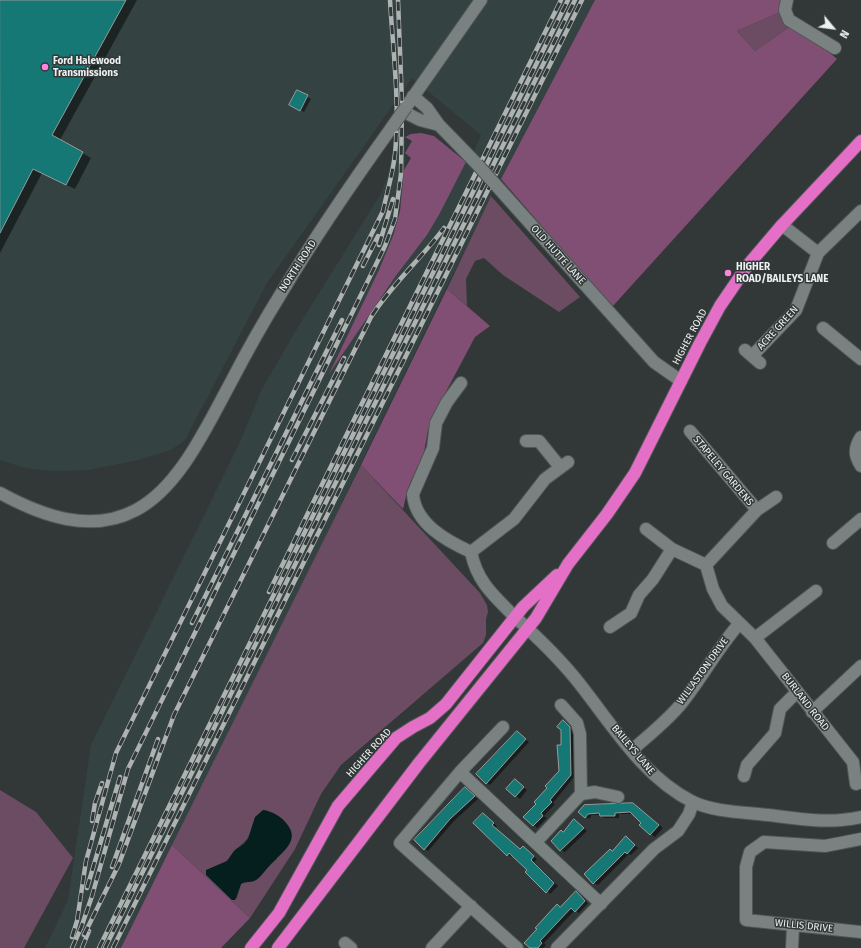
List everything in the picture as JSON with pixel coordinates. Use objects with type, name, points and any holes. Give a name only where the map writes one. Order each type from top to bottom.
[{"type":"highway","name":"HIGHER ROAD","points":[[278,948],[419,762],[536,618],[568,564],[635,473],[720,306],[748,265],[782,225],[861,141]]},
{"type":"highway","name":"HIGHER ROAD","points":[[251,948],[279,913],[338,806],[396,738],[430,718],[446,704],[515,617],[568,564]]},
{"type":"street","name":"NORTH ROAD","points":[[0,493],[26,506],[59,518],[94,522],[110,520],[126,515],[147,503],[174,476],[201,436],[283,289],[413,96],[481,0]]},
{"type":"street","points":[[787,0],[785,10],[789,20],[835,48]]},
{"type":"street","name":"OLD HUTTE LANE","points":[[413,96],[426,108],[439,125],[477,164],[654,362],[681,381]]},
{"type":"street","name":"OLD HUTTE LANE","points":[[404,110],[439,125]]},
{"type":"street","name":"ACRE GREEN","points":[[752,356],[796,310],[818,253],[861,212]]},
{"type":"street","points":[[782,225],[818,253]]},
{"type":"street","points":[[823,328],[861,359]]},
{"type":"street","points":[[461,382],[447,402],[436,423],[432,448],[413,494],[415,506],[419,513],[435,532],[446,541],[471,552],[514,519],[545,479],[564,465],[539,441],[526,441]]},
{"type":"street","name":"STAPELEY GARDENS","points":[[690,431],[757,510]]},
{"type":"street","points":[[861,437],[856,446],[855,452],[861,466]]},
{"type":"street","name":"STAPELEY GARDENS","points":[[706,565],[757,510],[776,498]]},
{"type":"street","points":[[833,543],[861,519]]},
{"type":"street","points":[[646,528],[672,549],[706,565]]},
{"type":"street","points":[[610,627],[631,613],[639,595],[672,549]]},
{"type":"street","name":"BAILEYS LANE","points":[[471,552],[477,574],[490,592],[574,676],[632,750],[655,776],[693,802],[704,806],[727,810],[815,822],[847,820],[861,817]]},
{"type":"street","name":"BURLAND ROAD","points":[[706,565],[713,589],[722,606],[755,638],[798,692],[812,712],[853,762],[856,784],[861,782]]},
{"type":"street","points":[[755,638],[816,591]]},
{"type":"street","name":"WILLASTON DRIVE","points":[[632,750],[681,704],[705,672],[726,638],[739,624]]},
{"type":"street","points":[[812,712],[861,666]]},
{"type":"street","points":[[744,776],[747,765],[775,733],[780,709],[798,692]]},
{"type":"street","points":[[561,705],[577,723],[580,734],[580,794]]},
{"type":"street","points":[[503,727],[460,772],[400,843],[472,906],[517,948]]},
{"type":"street","points":[[460,772],[601,904]]},
{"type":"street","points":[[536,842],[580,794],[595,792],[618,797]]},
{"type":"street","points":[[560,947],[654,849],[678,832],[689,814],[693,802]]},
{"type":"street","name":"WILLIS DRIVE","points":[[861,839],[825,846],[764,842],[750,852],[746,867],[746,920],[861,932]]},
{"type":"street","points":[[432,948],[472,906]]},
{"type":"street","points":[[792,948],[793,926]]},
{"type":"shaded area","points":[[0,0],[595,0],[501,179],[474,151],[481,135],[412,78],[267,283],[185,440],[171,450],[134,461],[88,470],[53,471],[25,468],[0,460]]},
{"type":"shaded area","points":[[595,0],[786,0],[785,10],[737,31],[755,51],[795,23],[837,59],[612,307],[501,179]]},
{"type":"shaded area","points":[[785,10],[795,23],[755,51],[737,31]]},
{"type":"shaded area","points":[[421,133],[434,136],[466,162],[427,235],[395,277],[329,374],[379,270],[393,236],[400,211],[404,170],[411,158],[405,153],[412,141],[405,137],[411,134]]},
{"type":"shaded area","points":[[405,134],[405,185],[393,236],[395,277],[427,235],[466,162],[491,188],[491,196],[292,605],[121,948],[45,948],[68,900],[91,745],[240,442],[262,389],[301,322],[380,195],[388,175],[392,153]]},
{"type":"shaded area","points":[[491,196],[580,297],[559,312],[503,275],[484,258],[475,261],[466,279],[467,306],[447,289]]},
{"type":"shaded area","points":[[447,289],[490,326],[475,337],[432,418],[424,452],[408,488],[403,509],[361,465]]},
{"type":"shaded area","points":[[361,465],[480,593],[487,605],[488,612],[486,619],[486,635],[483,643],[341,765],[321,794],[295,849],[250,918],[172,845]],"holes":[[[253,824],[277,859],[252,881],[241,884],[237,898],[232,900],[206,873],[210,869],[228,859],[247,839]]]},
{"type":"shaded area","points":[[0,790],[36,812],[73,858],[24,948],[0,948]]},
{"type":"shaded area","points":[[172,845],[250,918],[221,948],[121,948]]},
{"type":"water","points":[[263,810],[273,813],[285,821],[291,830],[291,841],[284,851],[258,879],[241,884],[235,900],[232,900],[206,875],[206,870],[227,861],[235,850],[244,844],[248,839],[255,817]]},
{"type":"building","name":"Ford Halewood Transmissions","points":[[0,0],[126,0],[52,135],[83,152],[66,185],[33,169],[0,233]]},
{"type":"building","points":[[297,90],[308,95],[300,111],[289,105]]},
{"type":"building","points":[[563,720],[570,727],[571,775],[550,800],[552,802],[541,813],[543,816],[533,826],[523,817],[536,804],[534,802],[547,788],[545,786],[559,771],[557,745],[561,745],[561,730],[557,727]]},
{"type":"building","points":[[517,731],[526,739],[486,784],[476,774]]},
{"type":"building","points":[[515,779],[524,787],[515,797],[506,789]]},
{"type":"building","points":[[465,787],[475,796],[450,819],[424,850],[414,840]]},
{"type":"building","points":[[633,803],[659,825],[650,835],[639,825],[641,823],[630,812],[615,813],[615,816],[600,816],[599,813],[588,814],[585,818],[578,812],[584,805]]},
{"type":"building","points":[[483,813],[494,823],[492,825],[520,849],[523,846],[534,856],[531,860],[554,883],[546,893],[525,872],[527,870],[509,853],[507,856],[473,823]]},
{"type":"building","points":[[574,819],[584,828],[560,851],[551,841],[561,830],[563,832]]},
{"type":"building","points":[[626,836],[635,845],[627,854],[625,852],[593,884],[584,874],[610,849],[612,851]]},
{"type":"building","points":[[576,891],[585,901],[575,912],[571,908],[540,941],[542,943],[538,948],[530,948],[524,943],[537,929],[535,928],[557,904],[560,907]]},
{"type":"railway","points":[[72,937],[77,921],[86,861],[116,753],[383,211],[393,168],[397,116],[396,77],[390,0]]},
{"type":"railway","points":[[72,948],[81,928],[92,896],[128,769],[385,246],[395,219],[401,174],[402,103],[398,0]]},
{"type":"railway","points":[[269,592],[561,0]]},
{"type":"railway","points":[[99,948],[568,0]]},
{"type":"railway","points":[[105,948],[575,0]]},
{"type":"railway","points":[[113,948],[582,0]]},
{"type":"railway","points":[[379,245],[393,199]]},
{"type":"railway","points":[[84,935],[119,864],[174,715],[371,317],[397,283],[444,228]]},
{"type":"railway","points":[[363,266],[378,236]]},
{"type":"railway","points":[[192,623],[342,320]]},
{"type":"railway","points":[[292,460],[344,358]]},
{"type":"railway","points":[[112,867],[158,739]]},
{"type":"railway","points":[[87,888],[120,777]]},
{"type":"railway","points":[[92,821],[95,803],[102,783]]},
{"type":"railway","points":[[82,948],[89,931]]},
{"type":"place","name":"Ford Halewood Transmissions","points":[[45,67]]},
{"type":"place","name":"HIGHER ROAD/BAILEYS LANE","points":[[728,273]]}]
